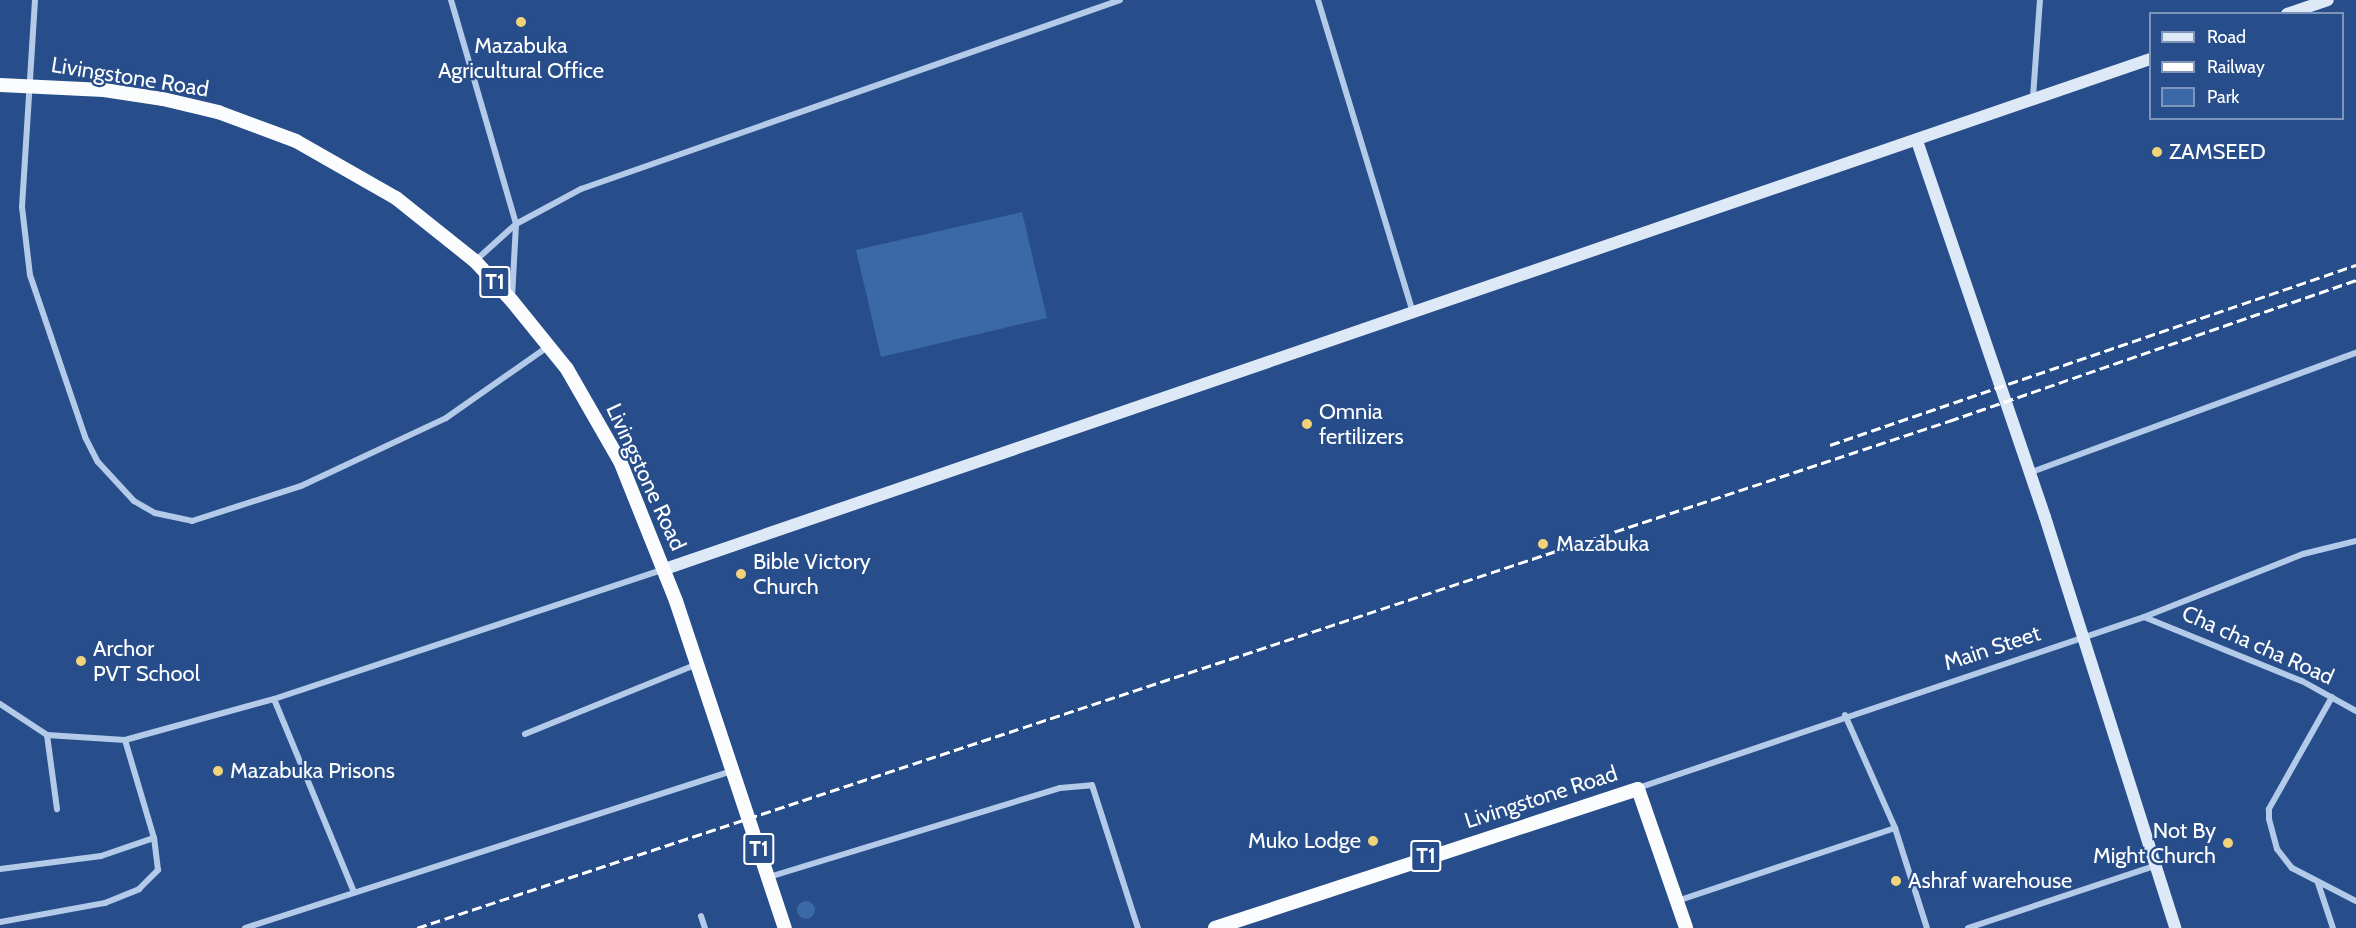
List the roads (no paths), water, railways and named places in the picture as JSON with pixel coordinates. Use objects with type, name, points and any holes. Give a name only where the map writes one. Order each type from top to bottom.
[{"type":"highway","name":"Livingstone Road","points":[[0,85],[30,84],[163,99],[218,112],[296,141],[396,198],[475,261],[550,346],[620,460],[665,569],[785,928]]},
{"type":"highway","name":"Livingstone Road","points":[[1215,928],[1638,789],[1686,928]]},
{"type":"main road","points":[[2293,12],[2328,0]]},
{"type":"main road","points":[[665,569],[1414,314],[2149,59]]},
{"type":"main road","points":[[1917,141],[2083,637],[2175,928]]},
{"type":"street","points":[[35,0],[22,207],[30,275],[98,462],[117,487],[155,513],[173,519],[209,518],[301,486],[446,418],[550,346]]},
{"type":"street","points":[[451,0],[516,224],[512,301]]},
{"type":"street","points":[[475,261],[516,224],[581,189],[1120,0]]},
{"type":"street","points":[[1318,0],[1414,314]]},
{"type":"street","points":[[2033,98],[2040,0]]},
{"type":"street","points":[[2028,473],[2356,353]]},
{"type":"street","name":"Main Steet","points":[[1638,789],[1845,715],[2144,617],[2303,554],[2356,541]]},
{"type":"street","points":[[0,704],[47,735],[125,740],[274,699],[665,569]]},
{"type":"street","name":"Cha cha cha Road","points":[[2144,617],[2332,698],[2356,711]]},
{"type":"street","points":[[525,734],[697,664]]},
{"type":"street","points":[[2332,698],[2269,809],[2283,860],[2318,883],[2356,901]]},
{"type":"street","points":[[274,699],[353,890]]},
{"type":"street","points":[[1845,715],[1895,828],[1927,928]]},
{"type":"street","points":[[47,735],[57,809]]},
{"type":"street","points":[[2,928],[0,923],[96,905],[139,889],[160,865],[125,740]]},
{"type":"street","points":[[246,928],[353,890],[732,771]]},
{"type":"street","points":[[768,877],[1060,788],[1092,785],[1138,928]]},
{"type":"street","points":[[1677,901],[1895,828]]},
{"type":"street","points":[[0,869],[101,856],[154,838]]},
{"type":"street","points":[[1968,928],[2154,866]]},
{"type":"street","points":[[2318,883],[2333,928]]},
{"type":"street","points":[[701,916],[705,928]]},
{"type":"railway","points":[[1830,445],[2356,265]]},
{"type":"railway","points":[[417,928],[1949,421],[2356,280]]},
{"type":"place","name":"Mazabuka Agricultural Office","points":[[521,22]]},
{"type":"place","name":"ZAMSEED","points":[[2157,152]]},
{"type":"place","name":"Omnia fertilizers","points":[[1307,424]]},
{"type":"place","name":"Mazabuka","points":[[1543,544]]},
{"type":"place","name":"Bible Victory Church","points":[[741,574]]},
{"type":"place","name":"Archor PVT School","points":[[81,661]]},
{"type":"place","name":"Mazabuka Prisons","points":[[218,771]]},
{"type":"place","name":"Muko Lodge","points":[[1373,841]]},
{"type":"place","name":"Not By Might Church","points":[[2228,843]]},
{"type":"place","name":"Ashraf warehouse","points":[[1896,881]]}]
